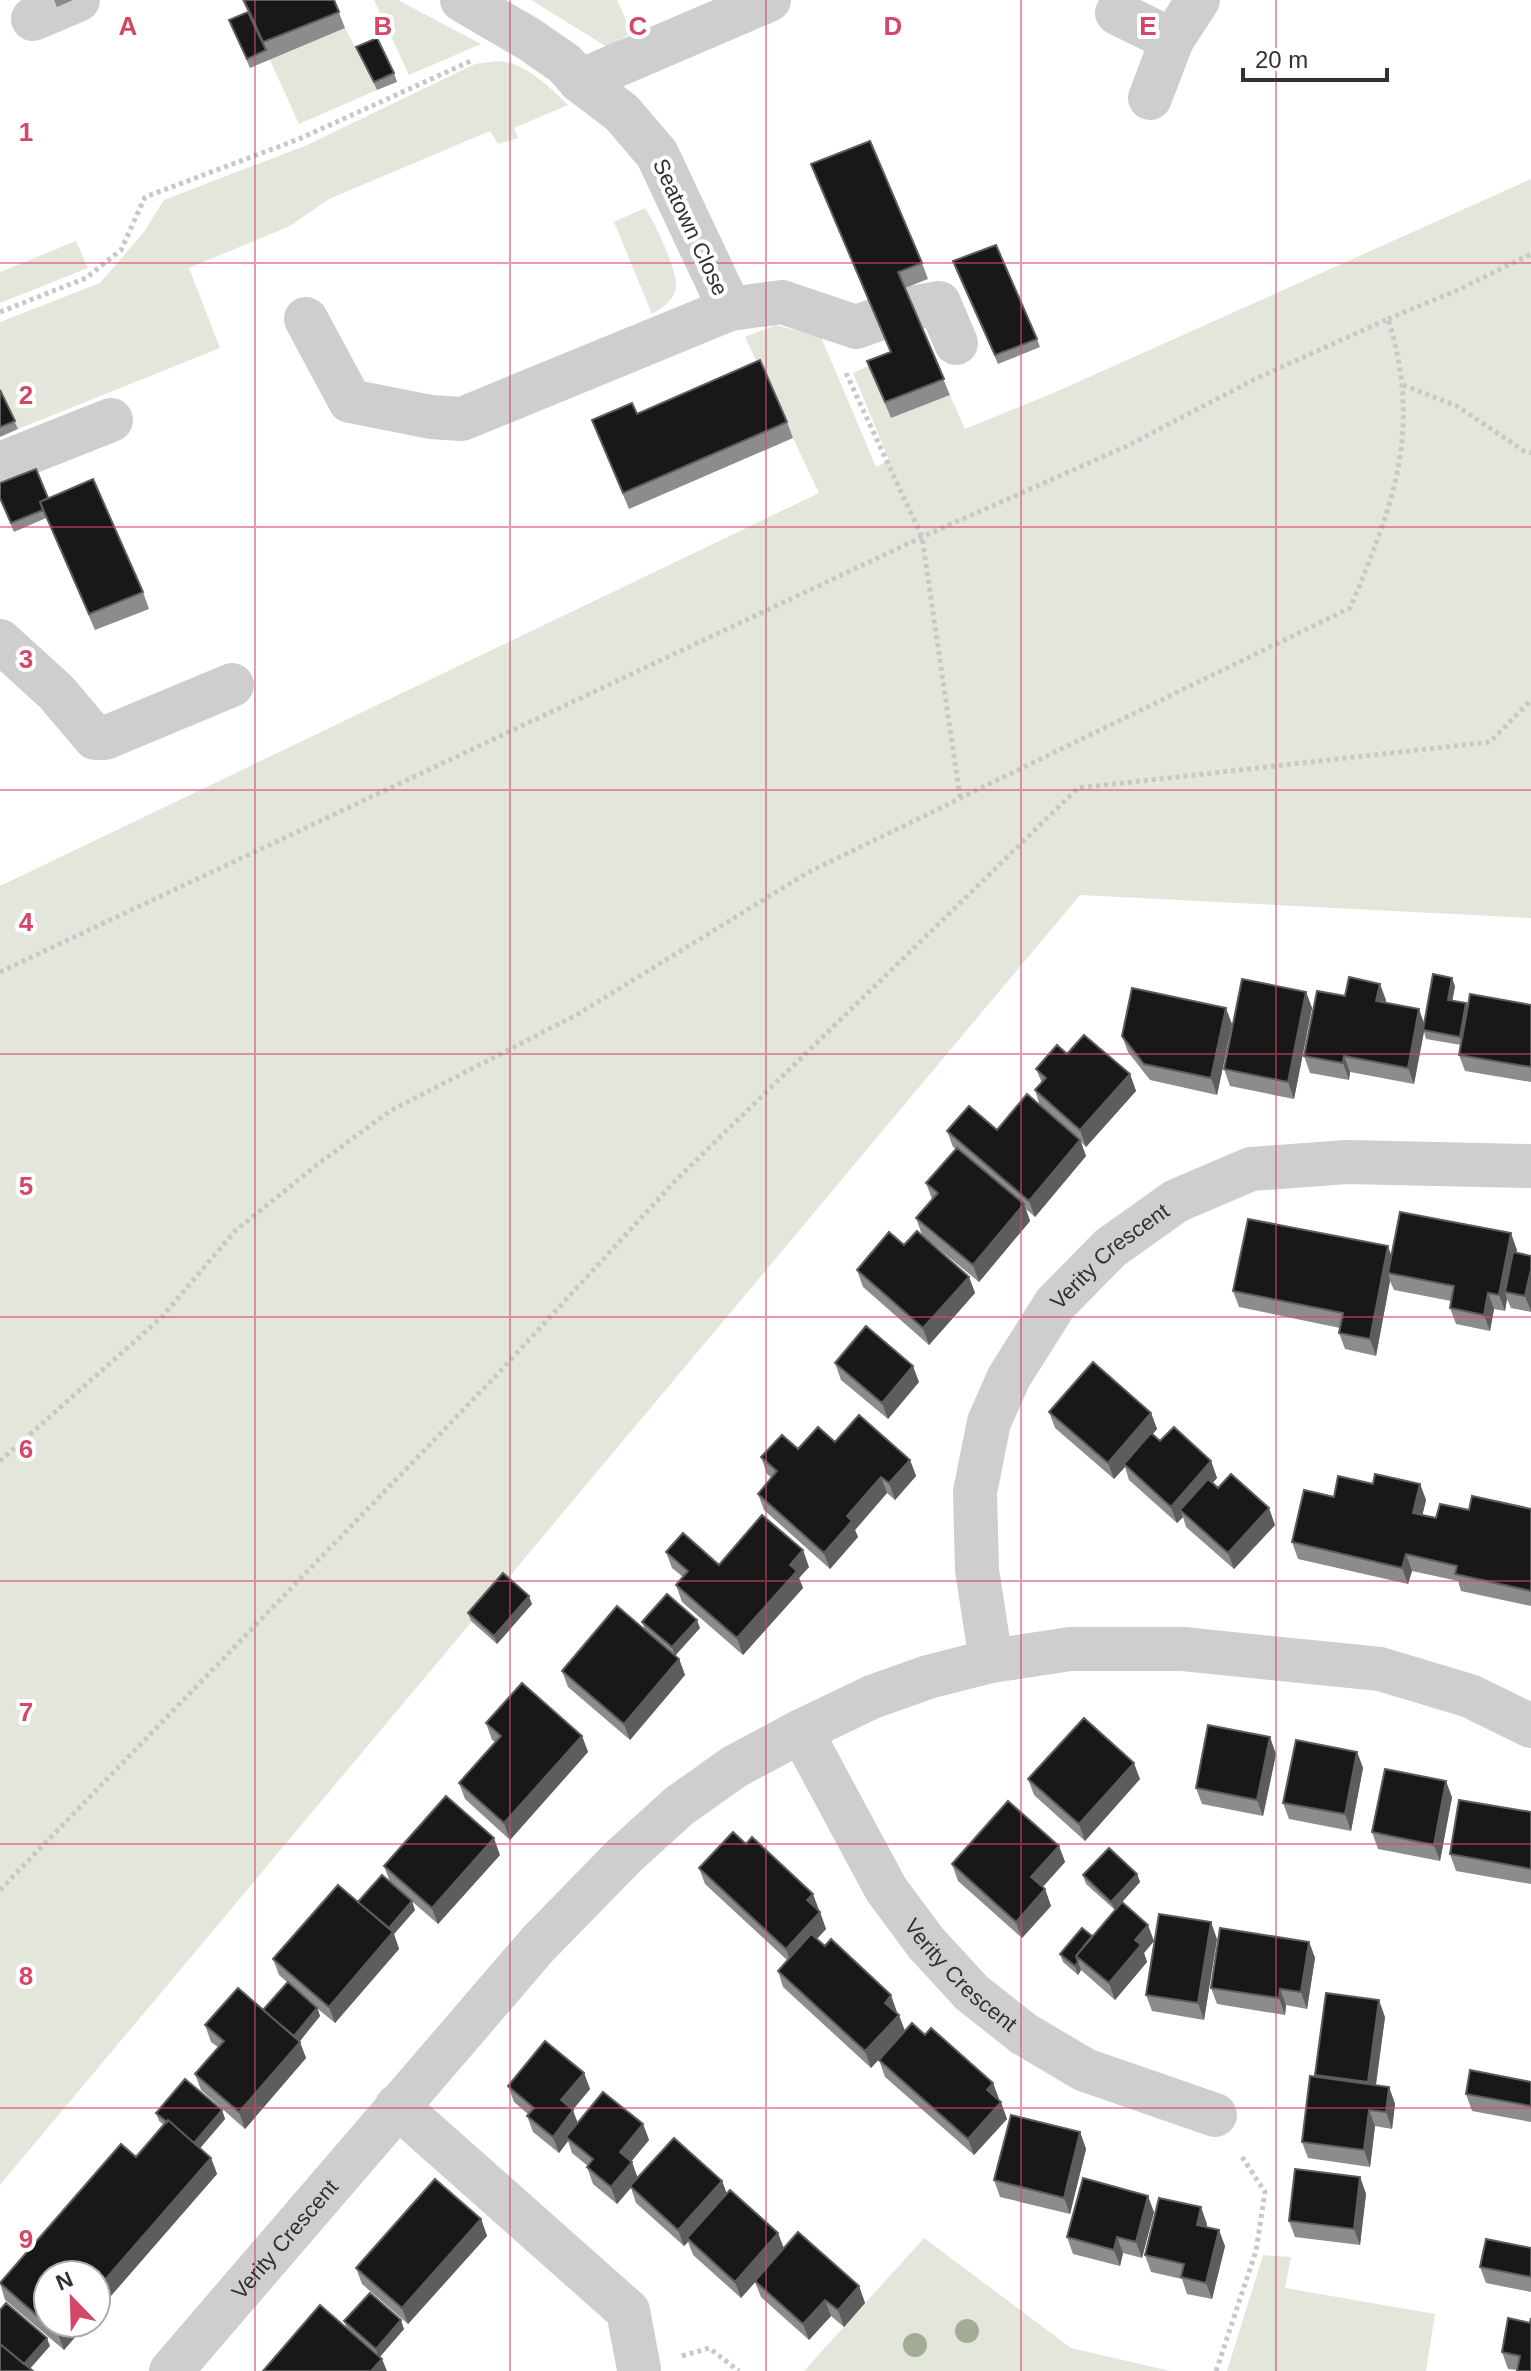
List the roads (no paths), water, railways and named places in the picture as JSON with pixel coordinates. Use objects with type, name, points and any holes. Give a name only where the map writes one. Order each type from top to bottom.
[{"type":"street","points":[[33,19],[78,0]]},
{"type":"street","name":"Seatown Close","points":[[462,0],[565,64],[580,81],[622,113],[657,154],[730,309]]},
{"type":"street","points":[[580,81],[769,0]]},
{"type":"street","points":[[1150,98],[1172,40],[1198,0]]},
{"type":"street","points":[[1117,13],[1172,40]]},
{"type":"street","name":"Seatown Close","points":[[306,319],[350,401],[431,417],[462,419],[730,309],[800,308],[856,327],[939,303],[956,343]]},
{"type":"street","points":[[0,464],[111,420]]},
{"type":"street","points":[[0,641],[56,692],[95,738],[105,738],[232,685]]},
{"type":"street","name":"Verity Crescent","points":[[991,1661],[977,1570],[975,1492],[989,1422],[1009,1377],[1055,1304],[1110,1248],[1176,1201],[1251,1169],[1347,1162],[1531,1166]]},
{"type":"street","name":"Verity Crescent","points":[[171,2371],[538,1944],[624,1856],[679,1806],[734,1767],[872,1697],[928,1677],[991,1661],[1070,1649],[1183,1649],[1380,1669],[1470,1696],[1531,1726]]},
{"type":"street","name":"Verity Crescent","points":[[801,1731],[886,1889],[926,1943],[972,1993],[1024,2034],[1085,2070],[1215,2115]]},
{"type":"street","points":[[397,2106],[628,2311],[639,2369]]}]
